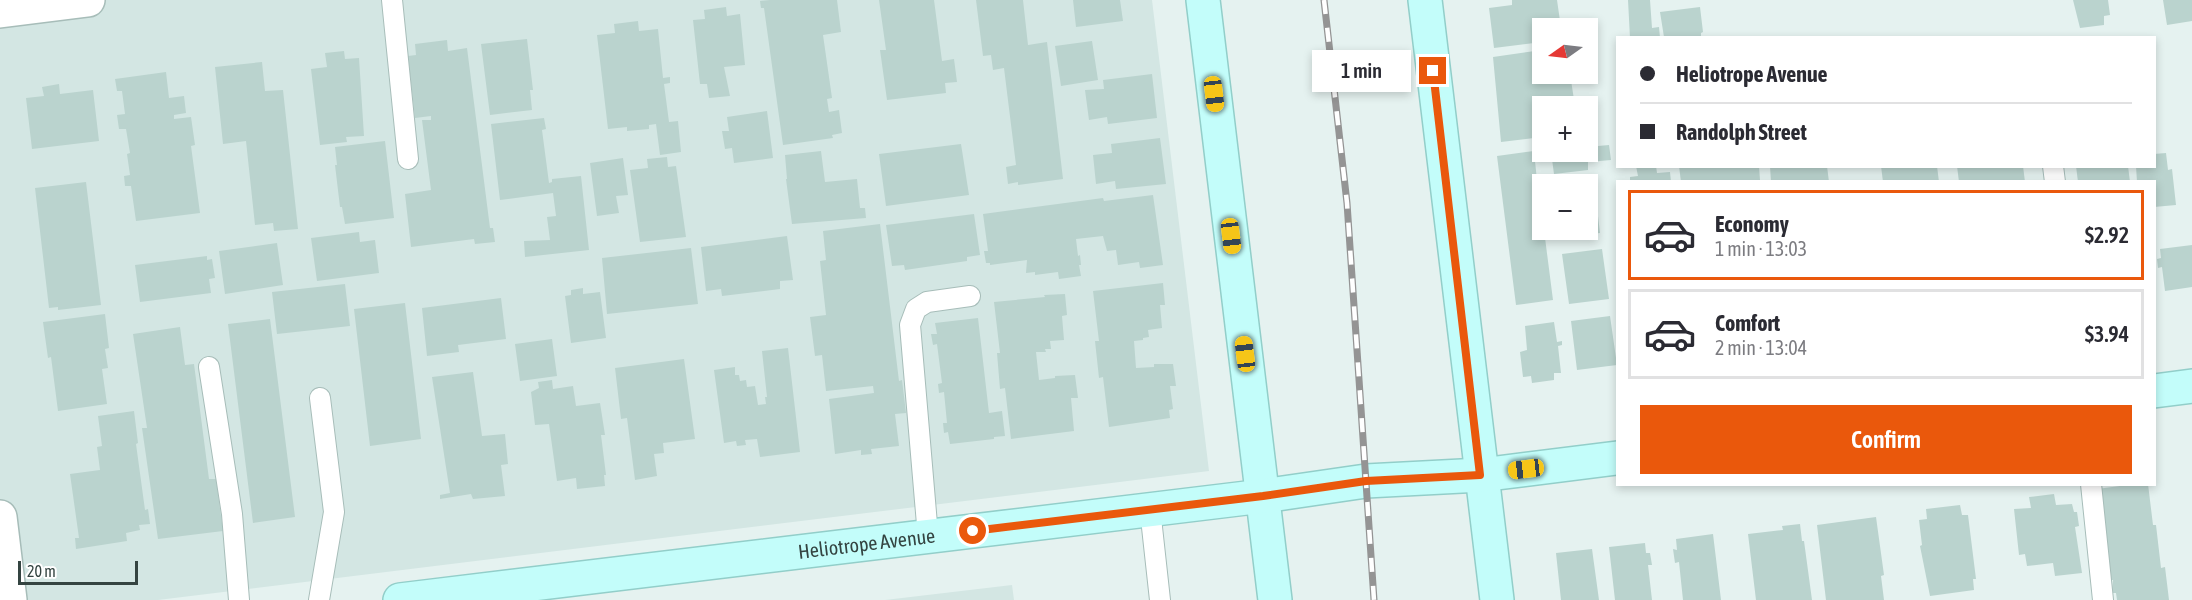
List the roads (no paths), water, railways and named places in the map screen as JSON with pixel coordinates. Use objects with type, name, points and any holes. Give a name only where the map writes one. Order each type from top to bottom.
[{"type":"street","points":[[0,11],[88,0]]},
{"type":"street","points":[[1203,0],[1275,600]]},
{"type":"street","points":[[1425,0],[1480,475],[1497,600]]},
{"type":"street","points":[[2156,391],[2192,386]]},
{"type":"street","name":"Heliotrope Avenue","points":[[400,600],[454,597],[928,536],[1263,496],[1366,481],[1480,475],[1616,458]]},
{"type":"street","points":[[0,517],[10,600]]},
{"type":"lane","points":[[392,0],[408,159]]},
{"type":"lane","points":[[928,536],[910,325],[915,309],[927,302],[969,296]]},
{"type":"lane","points":[[209,367],[232,514],[239,600]]},
{"type":"lane","points":[[319,600],[334,512],[320,398]]},
{"type":"lane","points":[[2091,486],[2103,600]]},
{"type":"lane","points":[[1150,509],[1160,600]]},
{"type":"railway","points":[[1324,0],[1347,203],[1374,600]]}]
